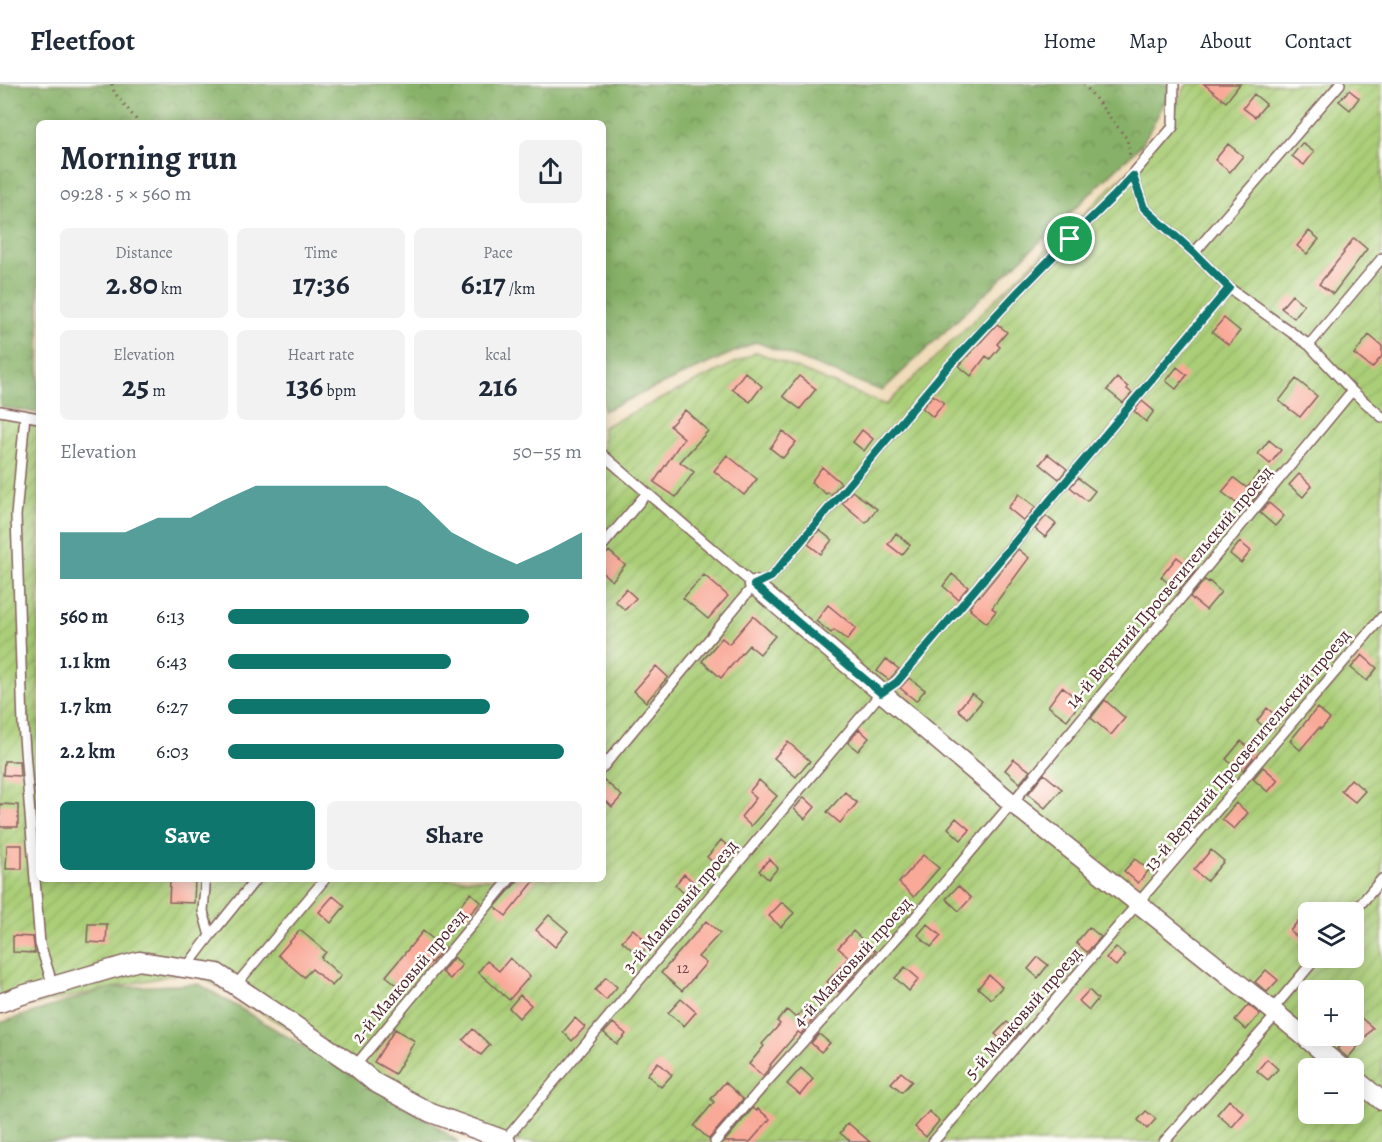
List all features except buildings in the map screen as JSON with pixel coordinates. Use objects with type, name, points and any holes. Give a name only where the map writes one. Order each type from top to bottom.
[{"type":"street","points":[[754,585],[1012,803],[1330,1058]]},
{"type":"street","points":[[0,1003],[139,962],[217,974],[355,1066],[374,1082],[431,1113],[505,1141]]},
{"type":"street","points":[[1364,1086],[1382,1101]]},
{"type":"lane","points":[[606,763],[754,585],[771,577],[946,369],[1133,176],[1173,127],[1174,84]]},
{"type":"lane","points":[[1194,253],[1340,84]]},
{"type":"lane","points":[[1133,176],[1144,208],[1229,288],[1309,345],[1352,391],[1382,417]]},
{"type":"lane","points":[[1309,345],[1382,258]]},
{"type":"lane","name":"3-й Маяковый проезд","points":[[505,1141],[881,693],[897,682],[1229,288]]},
{"type":"lane","name":"14-й Верхний Просветительский проезд","points":[[1012,803],[1352,391]]},
{"type":"lane","points":[[0,411],[36,417]]},
{"type":"lane","points":[[25,415],[15,516],[23,724],[40,944],[53,986]]},
{"type":"lane","points":[[606,458],[754,585]]},
{"type":"lane","points":[[606,541],[647,493]]},
{"type":"lane","name":"13-й Верхний Просветительский проезд","points":[[1138,904],[1382,617]]},
{"type":"lane","name":"4-й Маяковый проезд","points":[[715,1142],[912,921],[1012,803]]},
{"type":"lane","points":[[1363,902],[1382,879]]},
{"type":"lane","points":[[205,882],[202,911],[210,936]]},
{"type":"lane","points":[[185,969],[254,882]]},
{"type":"lane","points":[[236,986],[323,882]]},
{"type":"lane","name":"2-й Маяковый проезд","points":[[355,1066],[508,882]]},
{"type":"lane","name":"5-й Маяковый проезд","points":[[933,1142],[1138,904]]},
{"type":"lane","points":[[1164,1142],[1275,1012],[1309,968]]},
{"type":"path","points":[[112,84],[114,92],[137,120]]},
{"type":"path","points":[[1084,84],[1127,139],[1133,176]]},
{"type":"green space","points":[[0,84],[1175,84],[1142,144],[882,391],[756,342],[606,410],[606,120],[36,120],[36,413],[0,407]]},
{"type":"green space","points":[[1187,84],[1382,84],[1382,1142],[481,1142],[191,971],[0,1012],[0,416],[36,422],[36,882],[606,882],[606,426],[757,352],[886,405],[1151,149]]},
{"type":"green space","points":[[199,984],[428,1120],[458,1142],[0,1142],[0,1023],[109,988]]},
{"type":"route","points":[[1133,176],[1144,208],[1229,288],[897,682],[881,693],[754,585],[771,577],[946,369],[1070,239],[1133,176]]}]
